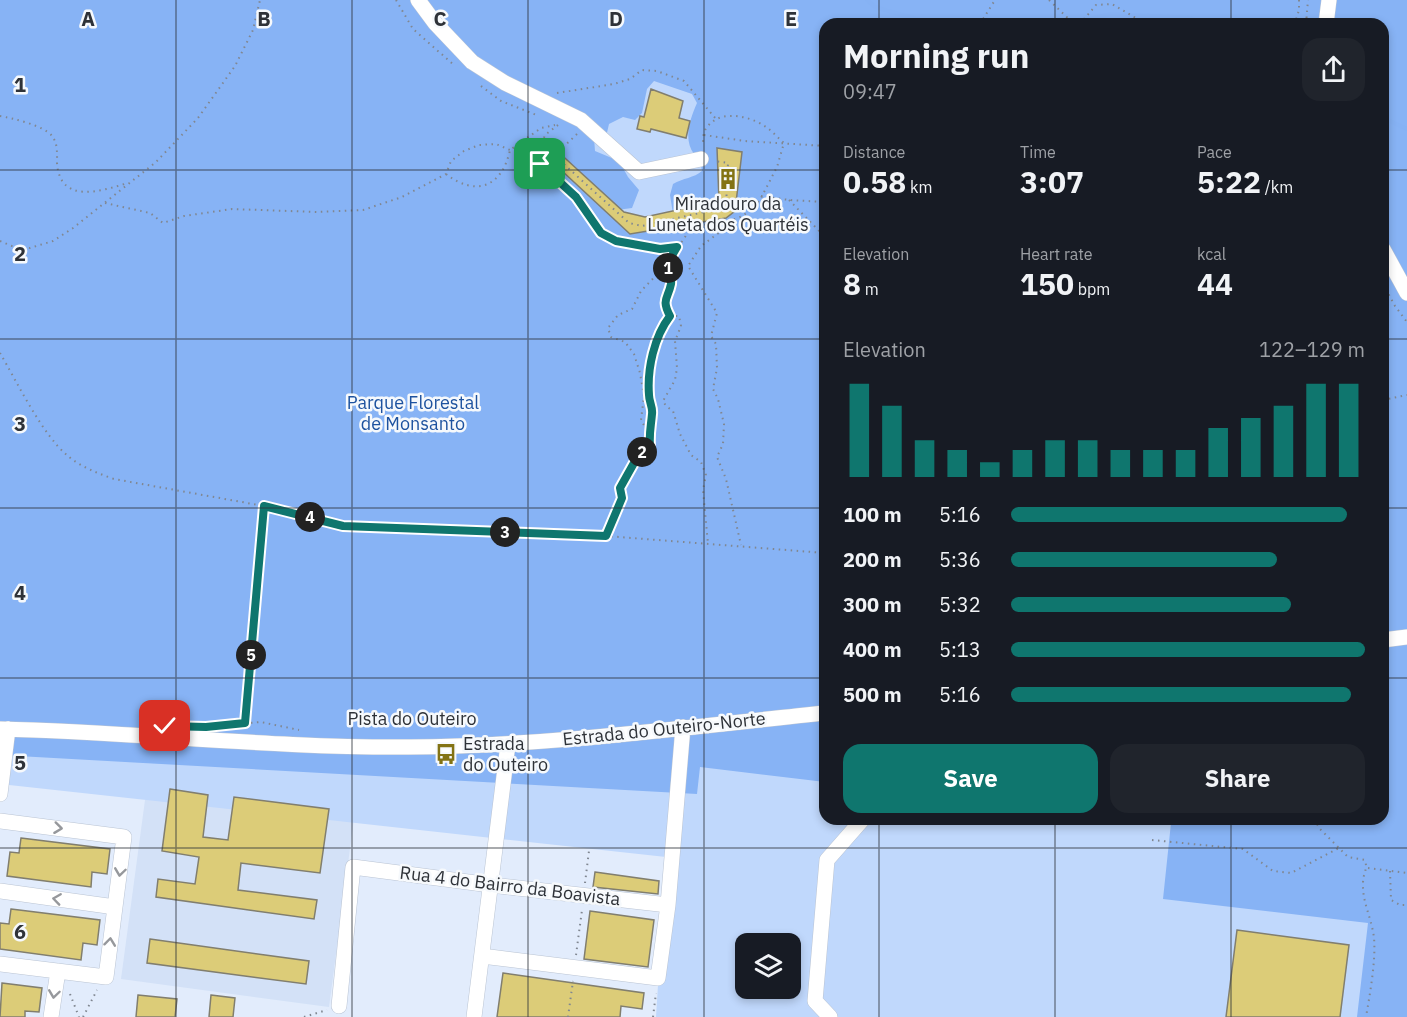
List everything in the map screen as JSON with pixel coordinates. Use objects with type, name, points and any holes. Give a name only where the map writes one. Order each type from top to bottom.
[{"type":"street","points":[[418,0],[435,23],[472,62],[505,83],[586,124],[639,172],[701,159]]},
{"type":"street","points":[[1327,18],[1329,0]]},
{"type":"street","points":[[1389,260],[1407,293]]},
{"type":"street","points":[[1389,639],[1407,637]]},
{"type":"street","name":"Estrada do Outeiro-Norte","points":[[4,729],[338,746],[406,747],[508,744],[819,714]]},
{"type":"street","points":[[482,956],[658,978],[668,905],[683,728]]},
{"type":"street","points":[[0,794],[4,729]]},
{"type":"street","points":[[474,1017],[508,744]]},
{"type":"street","points":[[0,821],[124,837],[103,977],[0,964]]},
{"type":"street","points":[[830,1017],[815,1001],[827,860],[858,825]]},
{"type":"street","name":"Rua 4 do Bairro da Boavista","points":[[339,1006],[353,867],[668,905]]},
{"type":"street","points":[[0,891],[115,907]]},
{"type":"street","points":[[51,1017],[58,971]]},
{"type":"path","points":[[0,241],[12,246],[30,248],[42,246],[65,234],[156,162],[198,118],[235,66],[253,30],[260,0]]},
{"type":"path","points":[[984,18],[995,0]]},
{"type":"path","points":[[1049,0],[1068,18]]},
{"type":"path","points":[[1297,18],[1299,0]]},
{"type":"path","points":[[1306,18],[1308,0]]},
{"type":"path","points":[[1085,18],[1096,5],[1112,4],[1136,18]]},
{"type":"path","points":[[541,100],[549,94],[615,84],[630,79],[642,70],[657,70],[684,81],[716,119]]},
{"type":"path","points":[[0,116],[11,117],[48,132],[54,139],[57,150],[58,174],[69,189],[98,191],[130,182]]},
{"type":"path","points":[[784,143],[769,128],[752,120],[727,116],[716,119],[708,126],[704,135],[745,141],[819,146]]},
{"type":"path","points":[[586,124],[557,153],[557,158],[629,223],[642,226],[726,207],[728,163],[701,159]]},
{"type":"path","points":[[446,174],[458,183],[472,187],[486,184],[498,177],[503,170],[510,150],[541,128],[558,125],[545,135],[538,154],[540,164],[576,197],[601,233],[616,241],[660,249],[677,247]]},
{"type":"path","points":[[648,432],[641,420],[644,396],[634,354],[625,342],[611,337],[608,328],[618,315],[632,309],[641,291],[667,264],[689,231],[700,226],[743,216],[760,200],[777,167],[784,143]]},
{"type":"path","points":[[105,202],[150,213],[163,223],[184,216],[232,209],[317,212],[363,210],[402,197],[446,174],[451,162],[464,151],[479,144],[496,144],[510,150]]},
{"type":"path","points":[[761,196],[819,201]]},
{"type":"path","points":[[789,200],[819,231]]},
{"type":"path","points":[[723,222],[720,232],[701,246],[688,266],[717,313],[711,336],[716,344],[717,368],[713,389],[724,424],[723,444],[717,457],[726,479],[741,546]]},
{"type":"path","points":[[667,264],[671,286],[665,296],[665,307],[670,316]]},
{"type":"path","points":[[1389,295],[1407,322]]},
{"type":"path","points":[[670,316],[679,316],[681,326],[675,341],[675,380],[663,401],[673,411],[680,434],[691,455],[701,462],[706,475],[703,490],[708,544]]},
{"type":"path","points":[[606,536],[622,498],[620,488],[639,454],[650,446],[648,432],[653,411],[649,396],[651,365],[663,325],[670,316]]},
{"type":"path","points":[[0,354],[44,428],[66,455],[90,471],[114,479],[264,506],[343,526],[606,536],[819,552]]},
{"type":"path","points":[[1389,399],[1407,395]]},
{"type":"path","points":[[245,723],[264,506]]},
{"type":"path","points":[[215,726],[261,722],[309,732]]},
{"type":"path","points":[[1317,825],[1348,857],[1365,860],[1367,868],[1363,882],[1366,912],[1374,937],[1371,988],[1366,1017]]},
{"type":"path","points":[[1152,840],[1243,849],[1273,871],[1291,873],[1339,848]]},
{"type":"path","points":[[568,1017],[589,851]]},
{"type":"path","points":[[1367,868],[1407,873]]},
{"type":"path","points":[[1390,871],[1391,900],[1400,905],[1407,905]]},
{"type":"path","points":[[81,1017],[103,977]]},
{"type":"path","points":[[653,1017],[658,978]]},
{"type":"path","points":[[55,987],[68,989],[81,1017]]},
{"type":"path","points":[[304,1017],[339,1006]]},
{"type":"shaded area","points":[[147,785],[355,811],[329,1007],[121,979]]},
{"type":"green space","name":"Parque Florestal de Monsanto","points":[[0,0],[1407,0],[1407,1017],[656,1017],[666,857],[0,784]]},
{"type":"green space","name":"Parque Florestal de Monsanto","points":[[0,0],[1407,0],[1407,1017],[1357,1017],[1368,923],[1163,899],[1171,825],[1389,825],[1389,18],[819,18],[819,781],[700,767],[697,794],[0,755]],"holes":[[[654,81],[692,94],[697,103],[688,135],[691,148],[702,171],[673,184],[670,195],[673,214],[629,228],[617,210],[632,208],[639,190],[619,161],[595,151],[594,138],[606,137],[609,124],[623,117],[635,120],[642,113],[647,89]]]},
{"type":"building","points":[[651,89],[683,101],[679,118],[690,121],[686,138],[651,129],[650,132],[637,129],[640,116],[644,117]]},
{"type":"building","name":"Miradouro da Luneta dos Quartéis","points":[[717,148],[742,152],[735,211],[726,218],[630,234],[547,157],[555,149],[624,212],[645,217],[719,201]]},
{"type":"building","points":[[170,789],[208,795],[203,837],[228,840],[234,797],[329,809],[320,873],[241,863],[238,890],[317,900],[314,919],[156,897],[158,879],[195,884],[199,857],[162,851]]},
{"type":"building","points":[[21,838],[110,849],[107,874],[92,872],[91,887],[7,876],[10,852],[19,853]]},
{"type":"building","points":[[595,872],[659,881],[658,894],[593,887]]},
{"type":"building","points":[[11,909],[100,920],[97,945],[83,943],[81,960],[0,949],[0,923],[9,924]]},
{"type":"building","points":[[590,911],[654,920],[648,967],[584,959]]},
{"type":"building","points":[[1237,930],[1349,945],[1340,1017],[1226,1017]]},
{"type":"building","points":[[150,939],[309,961],[306,984],[147,963]]},
{"type":"building","points":[[503,973],[644,993],[642,1009],[621,1006],[620,1017],[497,1017]]},
{"type":"building","points":[[2,983],[42,988],[39,1012],[25,1011],[25,1017],[0,1017]]},
{"type":"building","points":[[138,995],[177,999],[175,1017],[136,1017]]},
{"type":"building","points":[[211,995],[235,998],[233,1017],[209,1017]]},
{"type":"waterway","points":[[867,0],[875,7],[913,18]]},
{"type":"waterway","points":[[1094,18],[1111,14],[1191,18]]},
{"type":"waterway","points":[[1389,121],[1407,129]]},
{"type":"place","name":"Miradouro da Luneta dos Quartéis","points":[[728,179]]},
{"type":"place","name":"Estrada do Outeiro","points":[[446,754]]},
{"type":"route","points":[[165,726],[206,727],[245,723],[264,506],[343,526],[606,536],[622,498],[620,488],[639,454],[650,446],[648,432],[653,411],[649,396],[651,365],[663,325],[670,316],[665,307],[665,296],[671,286],[667,264],[677,247],[660,249],[616,241],[601,233],[590,214],[576,197],[540,164]]}]
